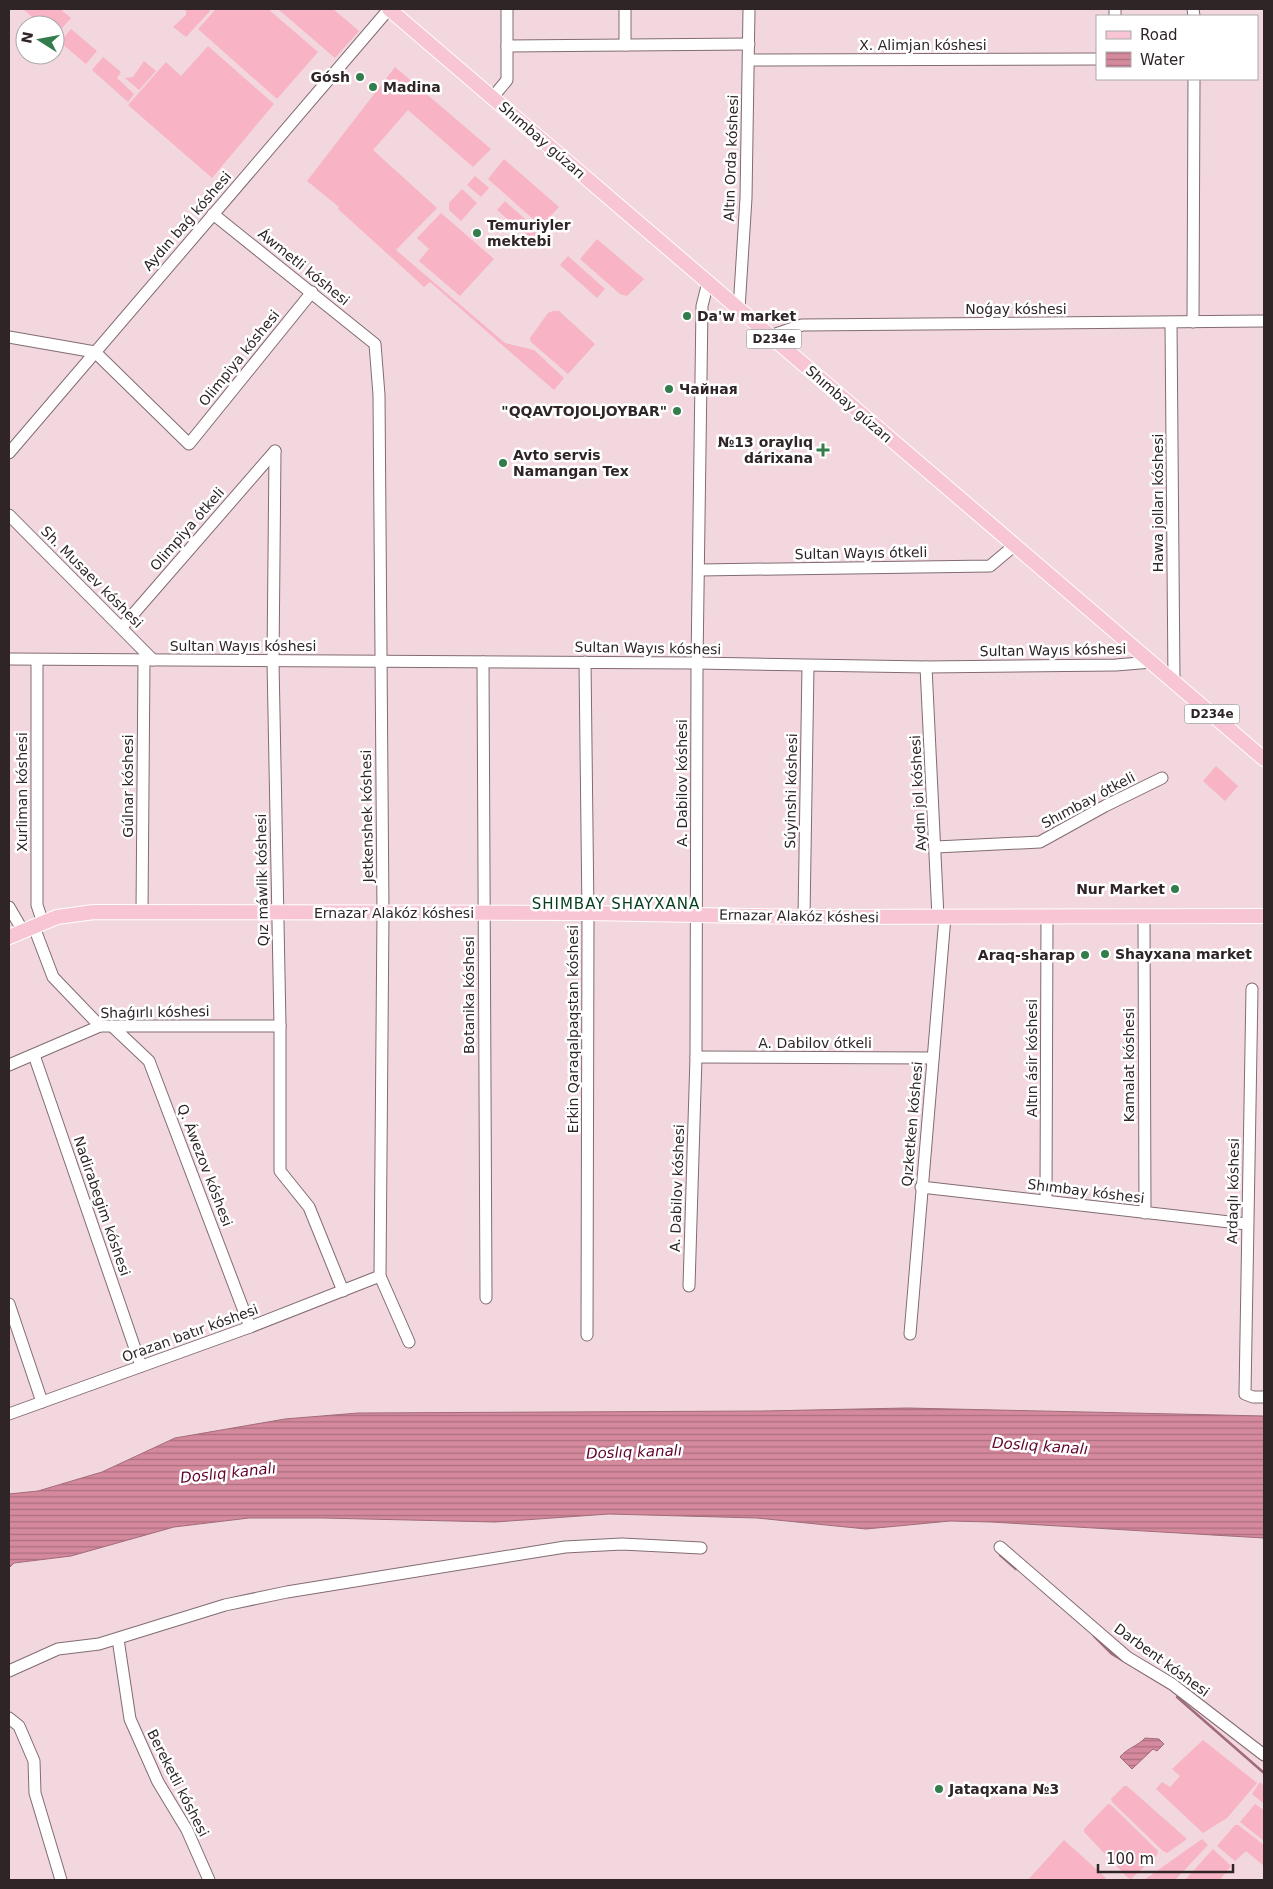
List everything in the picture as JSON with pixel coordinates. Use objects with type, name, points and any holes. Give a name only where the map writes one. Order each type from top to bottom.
[{"type":"main road","name":"Shımbay gúzarı","points":[[389,9],[1264,760]]},
{"type":"main road","name":"Ernazar Alakóz kóshesi","points":[[9,937],[57,917],[94,912],[588,913],[804,917],[1264,916]]},
{"type":"street","name":"Aydın baǵ kóshesi","points":[[9,453],[389,9]]},
{"type":"street","points":[[492,98],[507,80],[507,9]]},
{"type":"street","points":[[625,9],[625,45]]},
{"type":"street","name":"Altın Orda kóshesi","points":[[739,308],[746,198],[749,9]]},
{"type":"street","points":[[507,46],[749,44]]},
{"type":"street","name":"X. Alimjan kóshesi","points":[[749,60],[1096,59]]},
{"type":"street","points":[[1193,322],[1194,80]]},
{"type":"street","name":"Áwmetli kóshesi","points":[[213,214],[375,344]]},
{"type":"street","name":"A. Dabilov kóshesi","points":[[690,1286],[696,1057],[702,306],[708,282]]},
{"type":"street","name":"Olimpiya kóshesi","points":[[96,352],[190,444],[312,292]]},
{"type":"street","name":"Noǵay kóshesi","points":[[770,336],[802,326],[1264,321]]},
{"type":"street","name":"Hawa jolları kóshesi","points":[[1171,323],[1174,682]]},
{"type":"street","points":[[9,338],[96,352]]},
{"type":"street","name":"Jetkenshek kóshesi","points":[[375,344],[379,395],[383,913],[380,1276],[409,1342]]},
{"type":"street","name":"Olimpiya ótkeli","points":[[122,627],[275,451]]},
{"type":"street","name":"Qız máwlik kóshesi","points":[[275,451],[274,661],[280,1026],[280,1171],[309,1207],[343,1290]]},
{"type":"street","name":"Sh. Musaev kóshesi","points":[[9,515],[122,627],[149,660]]},
{"type":"street","name":"Sultan Wayıs ótkeli","points":[[700,570],[990,566],[1015,545]]},
{"type":"street","name":"Sultan Wayıs kóshesi","points":[[9,659],[585,662],[926,667],[1116,665],[1152,662]]},
{"type":"street","name":"Xurliman kóshesi","points":[[34,927],[37,905],[37,660]]},
{"type":"street","name":"Gúlnar kóshesi","points":[[142,912],[149,660]]},
{"type":"street","name":"Botanika kóshesi","points":[[483,662],[486,1298]]},
{"type":"street","name":"Erkin Qaraqalpaqstan kóshesi","points":[[585,662],[588,913],[587,1335]]},
{"type":"street","name":"Súyinshi kóshesi","points":[[804,917],[808,666]]},
{"type":"street","name":"Aydın jol kóshesi","points":[[926,667],[936,847],[942,917]]},
{"type":"street","name":"Shımbay ótkeli","points":[[936,847],[1040,842],[1105,806],[1162,778]]},
{"type":"street","points":[[9,907],[34,927]]},
{"type":"street","name":"Altın ásir kóshesi","points":[[1046,1200],[1047,916]]},
{"type":"street","name":"Qızketken kóshesi","points":[[910,1334],[933,1058],[942,917]]},
{"type":"street","name":"Kamalat kóshesi","points":[[1144,917],[1145,1213]]},
{"type":"street","name":"Q. Áwezov kóshesi","points":[[34,927],[53,976],[106,1026],[149,1061],[250,1327]]},
{"type":"street","name":"Ardaqlı kóshesi","points":[[1252,989],[1245,1394],[1253,1397],[1264,1397]]},
{"type":"street","name":"Shaǵırlı kóshesi","points":[[9,1065],[106,1026],[280,1026]]},
{"type":"street","name":"Nadirabegim kóshesi","points":[[34,1055],[141,1366]]},
{"type":"street","name":"A. Dabilov ótkeli","points":[[696,1057],[933,1058]]},
{"type":"street","name":"Shımbay kóshesi","points":[[922,1187],[1247,1224]]},
{"type":"street","name":"Orazan batır kóshesi","points":[[9,1414],[250,1327],[380,1276]]},
{"type":"street","points":[[9,1304],[42,1402]]},
{"type":"street","points":[[9,1671],[58,1649],[118,1639],[225,1605],[382,1575],[565,1547],[622,1544],[702,1548]]},
{"type":"street","name":"Darbent kóshesi","points":[[1000,1547],[1127,1657],[1172,1684],[1264,1755]]},
{"type":"street","name":"Bereketli kóshesi","points":[[118,1639],[130,1719],[158,1782],[187,1830],[208,1880]]},
{"type":"street","points":[[9,1718],[19,1726],[34,1761],[35,1792],[61,1880]]},
{"type":"shaded area","points":[[23,9],[60,9],[71,18],[65,25],[65,15],[30,15]]},
{"type":"shaded area","points":[[186,9],[207,9],[210,11],[186,37],[173,27],[186,15]]},
{"type":"shaded area","points":[[216,9],[268,9],[318,52],[277,99],[198,29]]},
{"type":"shaded area","points":[[278,9],[333,9],[359,31],[335,58]]},
{"type":"shaded area","points":[[71,29],[97,51],[86,64],[65,46],[65,36]]},
{"type":"shaded area","points":[[208,46],[274,104],[212,178],[128,105],[166,62],[181,76]]},
{"type":"shaded area","points":[[103,57],[121,72],[117,78],[134,94],[128,102],[92,70]]},
{"type":"shaded area","points":[[144,61],[156,71],[139,90],[125,78],[133,77]]},
{"type":"shaded area","points":[[395,67],[491,149],[473,167],[408,110],[373,150],[437,208],[396,250],[505,343],[534,350],[564,378],[554,390],[430,282],[424,287],[338,209],[339,207],[307,181]]},
{"type":"shaded area","points":[[504,159],[559,207],[541,226],[488,179]]},
{"type":"shaded area","points":[[475,176],[489,188],[481,197],[467,185]]},
{"type":"shaded area","points":[[462,189],[477,203],[461,221],[449,210],[449,203]]},
{"type":"shaded area","points":[[505,201],[543,235],[536,244],[497,210]]},
{"type":"shaded area","points":[[441,213],[494,259],[460,296],[419,261],[429,249],[417,238]]},
{"type":"shaded area","points":[[597,239],[644,279],[627,296],[620,294],[580,259]]},
{"type":"shaded area","points":[[568,256],[605,289],[597,298],[560,265]]},
{"type":"shaded area","points":[[559,311],[595,344],[568,374],[531,342],[530,338],[548,313]]},
{"type":"shaded area","points":[[1216,766],[1238,786],[1225,801],[1203,781]]},
{"type":"shaded area","points":[[1203,1740],[1257,1783],[1227,1818],[1203,1833],[1156,1789],[1162,1782],[1170,1787],[1180,1776],[1172,1769]]},
{"type":"shaded area","points":[[1260,1782],[1264,1786],[1264,1804],[1252,1794]]},
{"type":"shaded area","points":[[1124,1786],[1127,1786],[1187,1839],[1167,1853],[1163,1851],[1112,1802],[1111,1799]]},
{"type":"shaded area","points":[[1108,1804],[1158,1851],[1157,1855],[1131,1879],[1084,1832],[1084,1829]]},
{"type":"shaded area","points":[[1255,1804],[1264,1810],[1264,1841],[1240,1822]]},
{"type":"shaded area","points":[[1235,1825],[1238,1825],[1264,1845],[1264,1866],[1246,1851],[1235,1861],[1217,1846]]},
{"type":"shaded area","points":[[1202,1839],[1208,1845],[1175,1880],[1144,1880]]},
{"type":"shaded area","points":[[1064,1840],[1106,1878],[1104,1880],[1028,1880]]},
{"type":"shaded area","points":[[1213,1849],[1231,1866],[1220,1880],[1185,1880]]},
{"type":"water","name":"Doslıq kanalı","points":[[907,1408],[1264,1416],[1264,1538],[991,1522],[950,1521],[866,1529],[757,1518],[609,1514],[495,1522],[249,1518],[174,1527],[71,1556],[14,1563],[9,1568],[9,1494],[38,1491],[102,1472],[175,1438],[285,1419],[358,1413],[763,1411]]},
{"type":"water","points":[[1145,1738],[1159,1739],[1164,1744],[1157,1751],[1153,1749],[1132,1769],[1120,1757]]},
{"type":"waterway","points":[[1000,1555],[1016,1569]]},
{"type":"waterway","points":[[1094,1636],[1112,1654],[1168,1688]]},
{"type":"waterway","points":[[1177,1697],[1264,1773]]},
{"type":"place","name":"Gósh","points":[[360,77]]},
{"type":"place","name":"Madina","points":[[373,87]]},
{"type":"place","name":"Temuriyler mektebi","points":[[477,233]]},
{"type":"place","name":"Da'w market","points":[[687,316]]},
{"type":"place","name":"Чайная","points":[[669,389]]},
{"type":"place","name":"\"QQAVTOJOLJOYBAR\"","points":[[677,411]]},
{"type":"place","name":"№13 oraylıq dárixana","points":[[823,450]]},
{"type":"place","name":"Avto servis Namangan Tex","points":[[503,463]]},
{"type":"place","name":"Nur Market","points":[[1175,889]]},
{"type":"place","name":"Shayxana market","points":[[1105,954]]},
{"type":"place","name":"Araq-sharap","points":[[1085,955]]},
{"type":"place","name":"Jataqxana №3","points":[[939,1789]]},
{"type":"district","name":"SHIMBAY SHAYXANA","points":[[616,904]]}]
